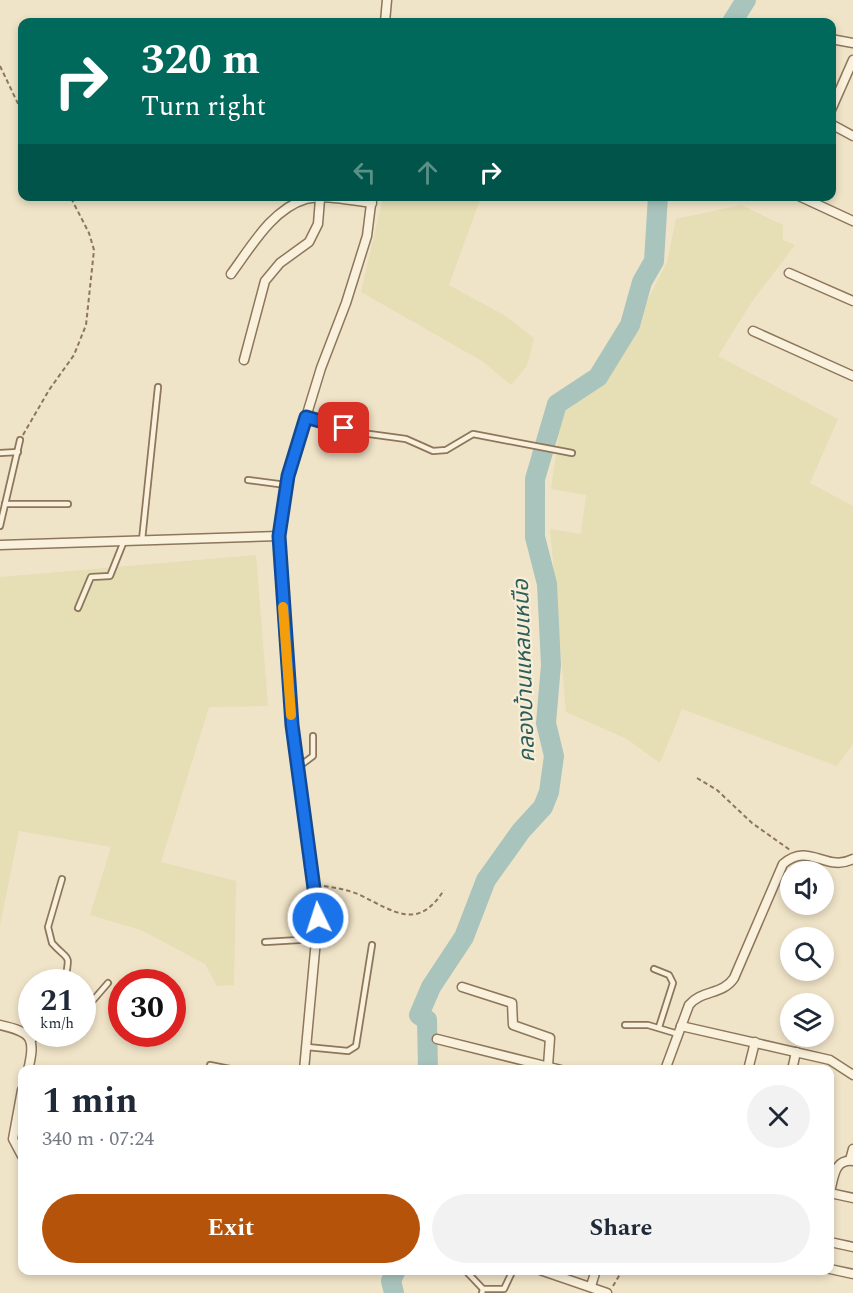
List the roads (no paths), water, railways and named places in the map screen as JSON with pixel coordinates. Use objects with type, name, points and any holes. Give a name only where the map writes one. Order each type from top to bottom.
[{"type":"street","points":[[385,18],[387,0]]},
{"type":"street","points":[[836,40],[853,43]]},
{"type":"street","points":[[836,99],[853,60]]},
{"type":"street","points":[[836,127],[853,136]]},
{"type":"street","points":[[231,274],[273,221],[303,201]]},
{"type":"street","points":[[244,360],[265,281],[280,263],[309,243],[318,224],[320,201]]},
{"type":"street","points":[[305,1065],[316,939],[315,886],[297,768],[279,536],[286,485],[321,368],[346,303],[367,236],[372,201]]},
{"type":"street","points":[[810,201],[853,221]]},
{"type":"street","points":[[789,273],[853,301]]},
{"type":"street","points":[[753,331],[853,376]]},
{"type":"street","points":[[0,545],[279,536]]},
{"type":"street","points":[[667,1065],[692,1001],[725,989],[734,978],[783,864],[793,856],[804,854],[830,862],[845,863],[853,859]]},
{"type":"street","points":[[462,987],[513,1003],[513,1025],[550,1038],[548,1065]]},
{"type":"street","points":[[0,1025],[18,1031]]},
{"type":"street","points":[[679,1030],[755,1042],[830,1060],[853,1075]]},
{"type":"street","points":[[437,1039],[544,1065]]},
{"type":"street","points":[[749,1065],[755,1042]]},
{"type":"street","points":[[29,1065],[33,1047]]},
{"type":"street","points":[[793,1065],[796,1052]]},
{"type":"street","points":[[18,1112],[13,1139],[18,1148]]},
{"type":"street","points":[[834,1178],[837,1166],[842,1161],[851,1160],[853,1149]]},
{"type":"street","points":[[834,1194],[853,1198]]},
{"type":"street","points":[[834,1243],[853,1247]]},
{"type":"street","points":[[834,1270],[853,1274]]},
{"type":"street","points":[[556,1275],[608,1293]]},
{"type":"street","points":[[591,1286],[594,1275]]},
{"type":"lane","points":[[142,540],[158,387]]},
{"type":"lane","points":[[306,417],[362,433],[406,439],[433,450],[446,450],[472,435],[572,453]]},
{"type":"lane","points":[[0,526],[20,440]]},
{"type":"lane","points":[[0,453],[18,452]]},
{"type":"lane","points":[[248,480],[286,485]]},
{"type":"lane","points":[[5,504],[68,504]]},
{"type":"lane","points":[[78,608],[91,577],[110,576],[113,572],[124,541]]},
{"type":"lane","points":[[297,768],[313,756],[313,736]]},
{"type":"lane","points":[[62,879],[48,927],[52,943],[66,954],[69,960],[67,969]]},
{"type":"lane","points":[[265,942],[316,939]]},
{"type":"lane","points":[[307,1047],[348,1051],[356,1046],[372,945]]},
{"type":"lane","points":[[654,969],[669,975],[673,983],[659,1027]]},
{"type":"lane","points":[[96,997],[108,983]]},
{"type":"lane","points":[[625,1025],[638,1024],[679,1030]]},
{"type":"lane","points":[[469,1275],[483,1291],[504,1289],[511,1275]]},
{"type":"waterway","name":"คลองบ้านแหลมเหนือ","points":[[735,18],[746,0]]},
{"type":"waterway","name":"คลองบ้านแหลมเหนือ","points":[[428,1065],[427,1020],[419,1015],[431,987],[464,937],[486,880],[521,831],[543,807],[549,792],[554,756],[546,723],[551,665],[547,584],[535,537],[535,479],[557,404],[598,377],[630,325],[642,282],[654,261],[658,201]]},
{"type":"waterway","name":"คลองบ้านแหลมเหนือ","points":[[394,1275],[391,1281],[394,1293]]}]
